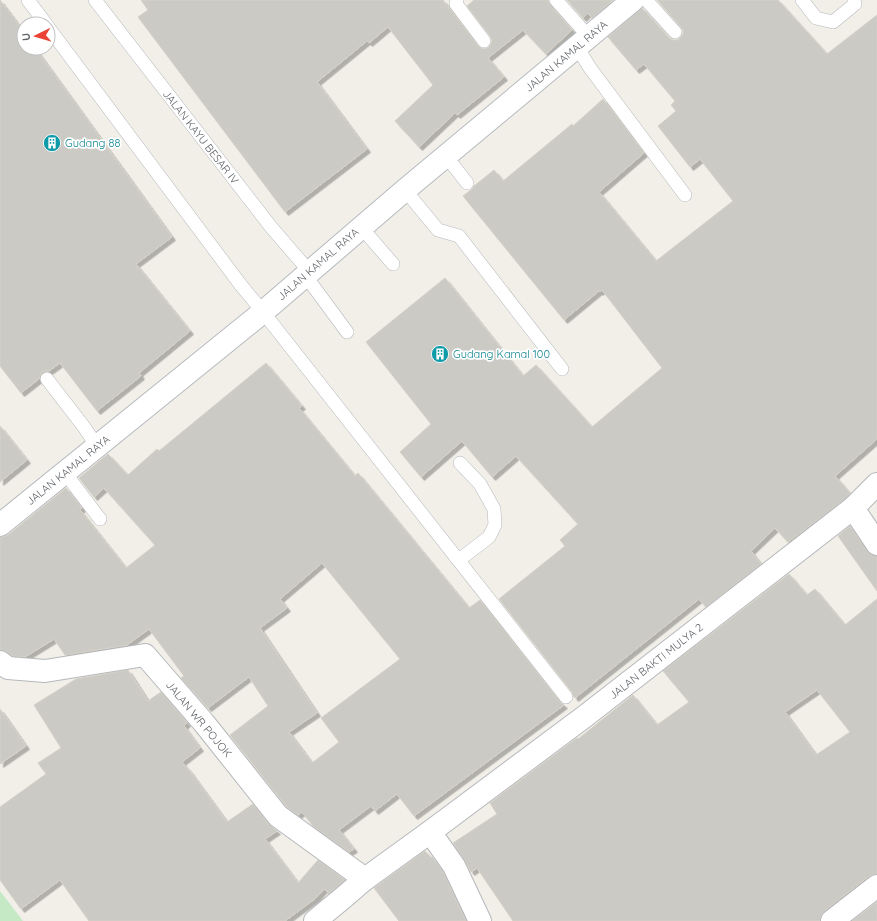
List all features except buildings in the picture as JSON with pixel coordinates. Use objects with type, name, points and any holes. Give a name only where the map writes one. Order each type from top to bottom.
[{"type":"street","name":"JALAN KAMAL RAYA","points":[[2,520],[65,472],[263,312],[361,227],[633,0]]},
{"type":"street","name":"JALAN BAKTI MULYA 2","points":[[315,921],[365,879],[584,717],[853,508],[877,484]]},
{"type":"street","points":[[853,508],[877,544]]},
{"type":"street","name":"JALAN WR POJOK","points":[[0,662],[8,668],[45,671],[145,655],[204,723],[278,816],[365,879]]},
{"type":"street","points":[[430,832],[454,866],[480,921]]},
{"type":"street","points":[[832,921],[877,886]]},
{"type":"lane","points":[[28,0],[40,16]]},
{"type":"lane","name":"JALAN KAYU BESAR IV","points":[[95,0],[307,273],[347,332]]},
{"type":"lane","points":[[457,0],[456,4],[484,41]]},
{"type":"lane","points":[[556,0],[583,42],[590,68],[685,195]]},
{"type":"lane","points":[[646,0],[675,32]]},
{"type":"lane","points":[[802,0],[816,18],[833,22],[855,4],[854,0]]},
{"type":"lane","points":[[56,38],[240,284],[566,697]]},
{"type":"lane","points":[[446,156],[467,183]]},
{"type":"lane","points":[[405,190],[438,230],[459,236],[562,369]]},
{"type":"lane","points":[[361,227],[393,264]]},
{"type":"lane","points":[[47,379],[84,426],[97,446]]},
{"type":"lane","points":[[459,560],[489,537],[495,525],[494,509],[480,484],[460,462]]},
{"type":"lane","points":[[65,472],[100,519]]},
{"type":"green space","points":[[0,891],[23,921],[0,921]]},
{"type":"place","name":"Gudang 88","points":[[52,143]]},
{"type":"place","name":"Gudang Kamal 100","points":[[440,354]]}]
